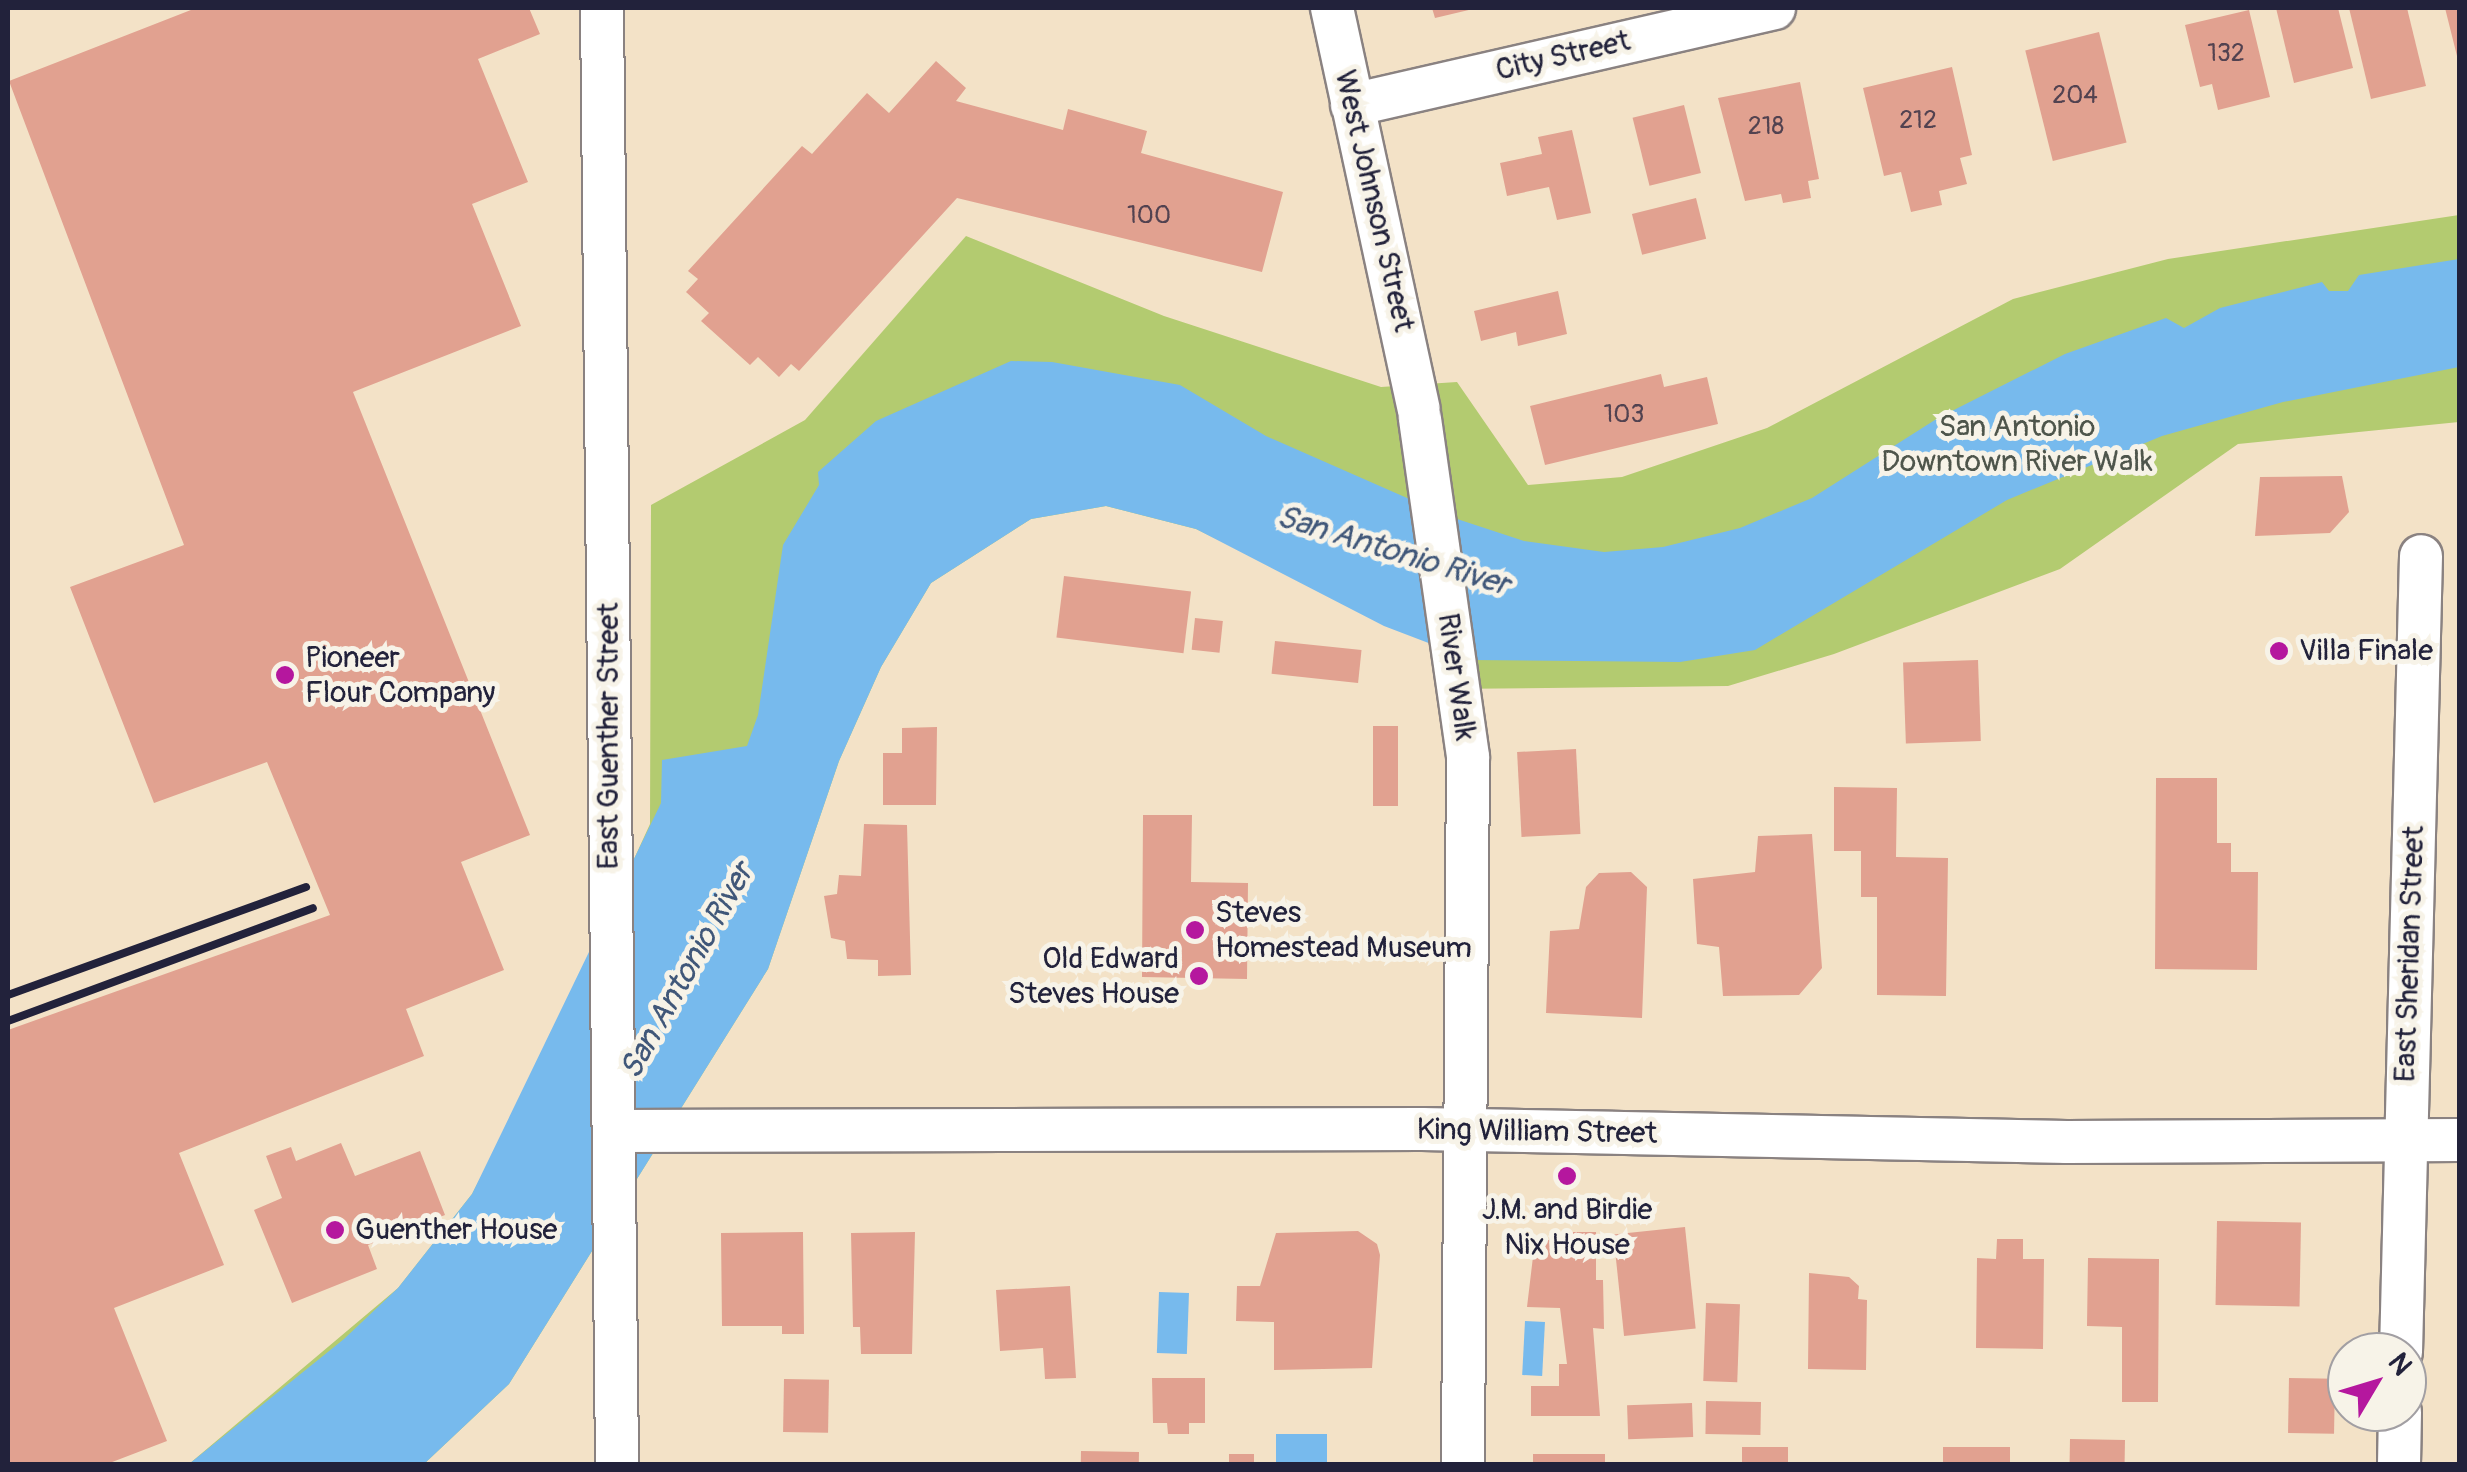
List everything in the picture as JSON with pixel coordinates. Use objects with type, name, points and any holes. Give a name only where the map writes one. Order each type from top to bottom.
[{"type":"street","name":"East Guenther Street","points":[[602,8],[617,1464]]},
{"type":"street","name":"West Johnson Street","points":[[1332,8],[1419,408]]},
{"type":"street","name":"City Street","points":[[1352,105],[1774,8]]},
{"type":"street","name":"River Walk","points":[[1419,408],[1468,756],[1463,1464]]},
{"type":"street","name":"East Sheridan Street","points":[[2401,1332],[2421,556]]},
{"type":"street","name":"King William Street","points":[[614,1131],[1467,1131],[2460,1140]]},
{"type":"street","points":[[2399,1464],[2400,1432]]},
{"type":"green space","name":"San Antonio Downtown River Walk","points":[[2459,215],[2459,422],[2238,444],[2060,569],[1834,654],[1728,686],[1444,689],[1436,646],[1196,529],[1106,506],[1031,519],[931,583],[881,667],[839,761],[768,969],[509,1384],[424,1464],[189,1464],[398,1288],[472,1194],[543,1058],[650,824],[651,505],[805,420],[966,236],[1164,316],[1381,387],[1457,382],[1528,485],[1622,477],[1767,428],[2013,299],[2168,259]]},
{"type":"water","name":"San Antonio Downtown River Walk","points":[[2459,259],[2459,367],[2283,402],[2162,436],[2007,500],[1755,650],[1680,662],[1473,660],[1384,626],[1196,529],[1106,506],[1031,519],[931,583],[881,667],[839,761],[768,969],[509,1384],[424,1464],[189,1464],[344,1339],[398,1288],[472,1194],[661,803],[662,760],[747,746],[758,715],[783,545],[819,485],[818,472],[876,421],[1011,361],[1052,362],[1180,385],[1266,436],[1448,516],[1524,541],[1604,552],[1663,547],[1740,528],[1812,498],[1938,418],[2065,354],[2166,318],[2184,328],[2220,308],[2322,282],[2329,291],[2348,291],[2359,275]]},
{"type":"water","points":[[1159,1292],[1189,1293],[1187,1354],[1157,1353]]},
{"type":"water","points":[[1525,1321],[1545,1322],[1542,1376],[1522,1375]]},
{"type":"water","points":[[1276,1434],[1327,1434],[1327,1464],[1276,1464]]},
{"type":"building","name":"Pioneer Flour Company","points":[[196,8],[529,8],[540,34],[478,59],[528,182],[472,204],[521,326],[353,392],[530,835],[461,862],[504,970],[406,1009],[424,1056],[179,1153],[224,1265],[114,1308],[167,1441],[107,1464],[8,1464],[8,1030],[330,915],[267,762],[154,803],[70,587],[184,545],[9,81]]},
{"type":"building","points":[[1432,8],[1473,8],[1473,9],[1435,18]]},
{"type":"building","points":[[2276,8],[2338,8],[2353,68],[2294,83]]},
{"type":"building","points":[[2349,8],[2407,8],[2426,86],[2371,99]]},
{"type":"building","points":[[2445,8],[2460,8],[2458,60]]},
{"type":"building","points":[[2249,10],[2270,97],[2218,110],[2212,84],[2200,87],[2185,25]]},
{"type":"building","points":[[2099,32],[2127,143],[2053,161],[2025,50]]},
{"type":"building","points":[[936,61],[966,88],[956,101],[1063,130],[1068,109],[1147,131],[1141,153],[1283,192],[1262,272],[957,198],[799,371],[791,364],[779,377],[758,357],[750,365],[701,321],[709,313],[686,292],[698,279],[688,271],[802,146],[812,154],[867,93],[889,113]]},
{"type":"building","points":[[1952,67],[1972,155],[1960,158],[1967,184],[1939,191],[1942,205],[1911,212],[1901,172],[1884,176],[1863,88]]},
{"type":"building","points":[[1800,82],[1819,179],[1808,181],[1811,198],[1783,203],[1781,194],[1745,201],[1718,98]]},
{"type":"building","points":[[1684,105],[1701,173],[1650,186],[1633,118]]},
{"type":"building","points":[[1572,130],[1591,213],[1557,220],[1549,187],[1507,196],[1500,163],[1542,154],[1538,137]]},
{"type":"building","points":[[1696,198],[1706,239],[1642,255],[1632,214]]},
{"type":"building","points":[[1558,291],[1567,334],[1518,346],[1516,332],[1481,341],[1474,311]]},
{"type":"building","points":[[1661,374],[1664,387],[1707,377],[1718,424],[1545,465],[1530,406]]},
{"type":"building","points":[[2342,476],[2349,512],[2330,533],[2255,536],[2260,477]]},
{"type":"building","points":[[1064,576],[1191,592],[1183,653],[1056,638]]},
{"type":"building","points":[[1195,618],[1223,621],[1220,653],[1192,650]]},
{"type":"building","points":[[1275,641],[1362,650],[1358,683],[1272,674]]},
{"type":"building","points":[[1978,660],[1981,741],[1906,744],[1903,663]]},
{"type":"building","points":[[1373,726],[1398,726],[1398,806],[1373,806]]},
{"type":"building","points":[[937,727],[936,805],[883,805],[883,753],[902,753],[902,728]]},
{"type":"building","points":[[1576,749],[1580,834],[1522,837],[1517,752]]},
{"type":"building","points":[[2156,778],[2217,778],[2217,843],[2231,843],[2231,872],[2258,872],[2257,970],[2155,969]]},
{"type":"building","points":[[1834,787],[1897,788],[1896,857],[1948,858],[1946,996],[1877,995],[1877,897],[1861,897],[1861,851],[1834,851]]},
{"type":"building","name":"Steves Homestead Museum","points":[[1143,815],[1192,815],[1191,882],[1248,883],[1247,979],[1142,977]]},
{"type":"building","points":[[864,824],[907,825],[911,975],[878,976],[878,960],[847,959],[845,941],[831,938],[824,896],[837,894],[839,875],[861,876]]},
{"type":"building","points":[[1812,834],[1822,968],[1799,995],[1723,996],[1719,947],[1697,944],[1693,879],[1755,872],[1758,836]]},
{"type":"building","points":[[1631,872],[1647,887],[1642,1018],[1546,1013],[1550,931],[1579,929],[1586,887],[1599,873]]},
{"type":"building","name":"Guenther House","points":[[341,1143],[355,1176],[420,1151],[445,1215],[368,1245],[377,1269],[292,1303],[254,1210],[282,1198],[266,1156],[291,1147],[296,1161]]},
{"type":"building","points":[[2217,1221],[2301,1222],[2300,1306],[2216,1305]]},
{"type":"building","points":[[1685,1227],[1696,1328],[1624,1336],[1613,1235]]},
{"type":"building","points":[[1358,1231],[1377,1244],[1380,1255],[1372,1368],[1274,1370],[1274,1322],[1236,1321],[1237,1286],[1260,1286],[1276,1233]]},
{"type":"building","points":[[803,1232],[804,1334],[782,1334],[782,1326],[722,1326],[721,1233]]},
{"type":"building","points":[[915,1232],[912,1354],[861,1354],[860,1327],[853,1327],[851,1233]]},
{"type":"building","points":[[1549,1232],[1596,1232],[1596,1280],[1603,1280],[1604,1329],[1593,1328],[1600,1416],[1531,1416],[1531,1386],[1559,1386],[1559,1364],[1567,1364],[1560,1308],[1527,1307],[1535,1240],[1549,1240]]},
{"type":"building","points":[[1997,1239],[2023,1239],[2023,1259],[2044,1259],[2043,1349],[1976,1348],[1977,1258],[1996,1259]]},
{"type":"building","points":[[2088,1258],[2159,1259],[2158,1402],[2122,1402],[2122,1327],[2087,1326]]},
{"type":"building","points":[[1809,1273],[1849,1277],[1859,1286],[1858,1299],[1867,1300],[1866,1370],[1808,1369]]},
{"type":"building","points":[[1070,1286],[1076,1378],[1045,1379],[1043,1348],[1000,1351],[996,1290]]},
{"type":"building","points":[[1706,1303],[1740,1304],[1737,1382],[1703,1381]]},
{"type":"building","points":[[1152,1378],[1205,1378],[1205,1423],[1189,1423],[1189,1434],[1168,1434],[1167,1423],[1153,1423]]},
{"type":"building","points":[[2289,1378],[2327,1379],[2327,1432],[2334,1434],[2288,1433]]},
{"type":"building","points":[[784,1379],[829,1380],[828,1433],[783,1432]]},
{"type":"building","points":[[1706,1401],[1761,1402],[1760,1435],[1705,1434]]},
{"type":"building","points":[[1692,1403],[1693,1437],[1628,1439],[1627,1405]]},
{"type":"building","points":[[2070,1439],[2125,1440],[2125,1464],[2070,1464]]},
{"type":"building","points":[[1742,1447],[1788,1447],[1788,1464],[1742,1464]]},
{"type":"building","points":[[1943,1447],[2010,1447],[2010,1464],[1943,1464]]},
{"type":"building","points":[[1081,1451],[1139,1452],[1139,1464],[1081,1464]]},
{"type":"building","points":[[1229,1454],[1254,1454],[1254,1464],[1229,1464]]},
{"type":"building","points":[[1533,1454],[1605,1454],[1605,1464],[1533,1464]]},
{"type":"railway","points":[[8,995],[306,887]]},
{"type":"railway","points":[[8,1021],[313,908]]},
{"type":"place","name":"Villa Finale","points":[[2279,651]]},
{"type":"place","name":"Pioneer Flour Company","points":[[285,675]]},
{"type":"place","name":"Steves Homestead Museum","points":[[1195,930]]},
{"type":"place","name":"Old Edward Steves House","points":[[1199,976]]},
{"type":"place","name":"J.M. and Birdie Nix House","points":[[1567,1176]]},
{"type":"place","name":"Guenther House","points":[[335,1230]]},
{"type":"water label","name":"San Antonio River","points":[[1393,551]]},
{"type":"water label","name":"San Antonio River","points":[[687,971]]}]
